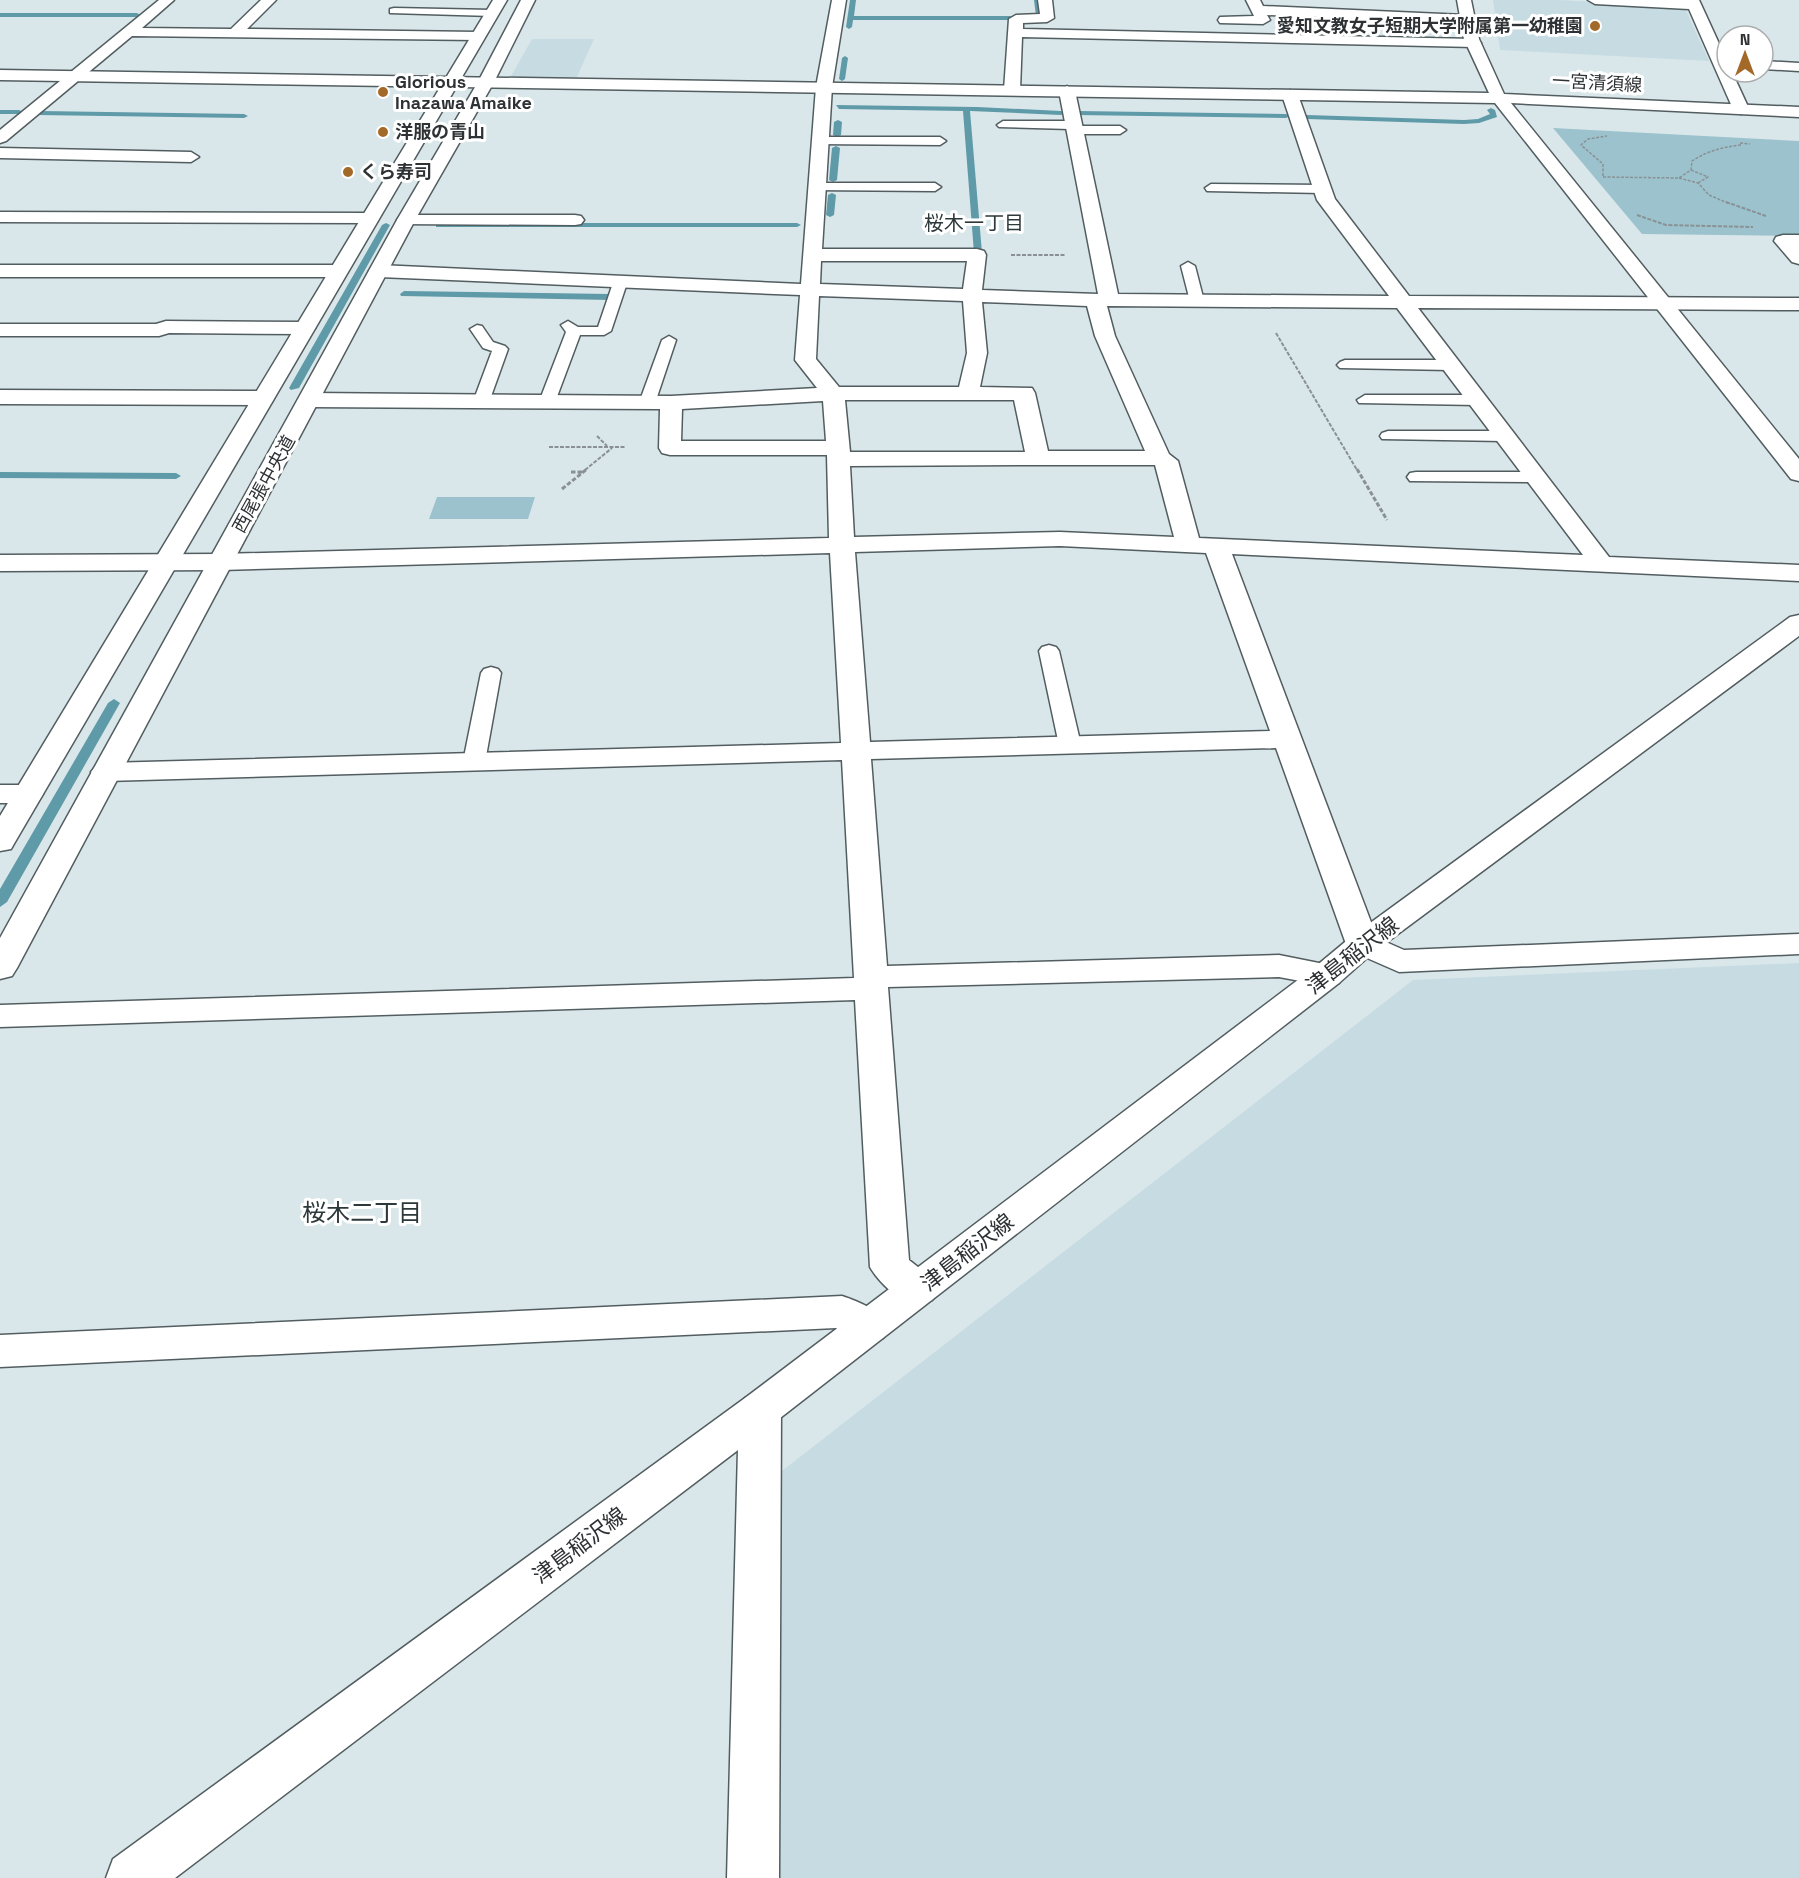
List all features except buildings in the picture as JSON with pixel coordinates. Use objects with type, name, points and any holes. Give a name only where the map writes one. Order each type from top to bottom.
[{"type":"street","points":[[0,138],[166,0]]},
{"type":"street","points":[[235,33],[269,0]]},
{"type":"street","name":"西尾張中央道","points":[[0,968],[406,220],[486,82],[528,0]]},
{"type":"street","points":[[839,0],[824,87],[808,290],[805,360],[833,394],[839,454],[842,545],[890,1267],[918,1289]]},
{"type":"street","points":[[1012,90],[1016,19],[1053,18],[1045,0]]},
{"type":"street","points":[[1464,0],[1465,19],[1473,43],[1499,98],[1795,463]]},
{"type":"street","points":[[1595,0],[1694,2],[1715,44]]},
{"type":"street","points":[[1255,5],[1465,19]]},
{"type":"street","points":[[1208,20],[1263,20],[1255,5]]},
{"type":"street","name":"西尾張中央道","points":[[0,842],[14,794],[165,564],[496,7]]},
{"type":"street","points":[[129,32],[478,36]]},
{"type":"street","points":[[1015,33],[1473,43]]},
{"type":"street","points":[[1775,66],[1799,67]]},
{"type":"street","name":"一宮清須線","points":[[0,75],[1499,98],[1799,112]]},
{"type":"street","points":[[1732,84],[1741,109]]},
{"type":"street","points":[[1067,91],[1100,255],[1105,336],[1159,458]]},
{"type":"street","points":[[1290,95],[1326,200],[1602,564]]},
{"type":"street","points":[[0,153],[191,157]]},
{"type":"street","points":[[0,217],[370,218]]},
{"type":"street","points":[[406,220],[575,220]]},
{"type":"street","points":[[1799,241],[1783,241],[1799,258]]},
{"type":"street","points":[[811,255],[977,255],[972,296],[977,353],[968,393]]},
{"type":"street","points":[[0,271],[338,272]]},
{"type":"street","points":[[379,271],[620,283],[1102,300],[1799,304]]},
{"type":"street","points":[[0,330],[305,328]]},
{"type":"street","points":[[310,400],[671,403],[833,394],[1024,393],[1038,459]]},
{"type":"street","points":[[0,397],[263,398]]},
{"type":"street","points":[[671,403],[670,448],[1038,459],[1159,458],[1166,461],[1287,739],[1364,944],[1399,961],[1799,944]]},
{"type":"street","points":[[0,563],[165,564],[1060,539],[1799,573]]},
{"type":"street","name":"津島稲沢線","points":[[132,1878],[760,1410],[1327,975],[1364,944],[1799,623]]},
{"type":"street","points":[[106,772],[1287,739]]},
{"type":"street","points":[[0,1016],[1279,966],[1327,975]]},
{"type":"street","points":[[0,1351],[842,1312],[868,1327]]},
{"type":"street","points":[[753,1878],[760,1410]]},
{"type":"lane","points":[[394,11],[496,7]]},
{"type":"lane","points":[[1003,125],[1120,130]]},
{"type":"lane","points":[[820,141],[940,141]]},
{"type":"lane","points":[[816,187],[935,187]]},
{"type":"lane","points":[[1211,188],[1322,189]]},
{"type":"lane","points":[[1188,266],[1197,301]]},
{"type":"lane","points":[[547,402],[571,328],[604,331],[620,283]]},
{"type":"lane","points":[[477,329],[488,345],[500,349],[481,402]]},
{"type":"lane","points":[[647,403],[669,340]]},
{"type":"lane","points":[[1345,365],[1450,364]]},
{"type":"lane","points":[[1365,400],[1477,400]]},
{"type":"lane","points":[[1388,436],[1504,436]]},
{"type":"lane","points":[[1416,477],[1535,477]]},
{"type":"lane","points":[[1049,651],[1070,745]]},
{"type":"lane","points":[[474,762],[491,673]]},
{"type":"path","points":[[1603,177],[1605,168],[1603,164],[1581,145],[1588,139],[1607,136]]},
{"type":"path","points":[[1679,178],[1690,170],[1692,161],[1699,156],[1715,150],[1750,144],[1734,142]]},
{"type":"path","points":[[1690,170],[1708,177],[1698,183]]},
{"type":"path","points":[[1603,177],[1679,178],[1698,183],[1709,195],[1719,200],[1775,218]]},
{"type":"path","points":[[1603,177],[1610,186]]},
{"type":"path","points":[[1632,212],[1645,220],[1666,225],[1752,227]]},
{"type":"path","points":[[977,255],[1100,255]]},
{"type":"path","points":[[1257,302],[1408,555]]},
{"type":"path","points":[[597,436],[609,447]]},
{"type":"path","points":[[549,447],[626,447]]},
{"type":"path","points":[[562,489],[614,447]]},
{"type":"path","points":[[571,472],[583,472]]},
{"type":"shaded area","name":"愛知文教女子短期大学附属第一幼稚園","points":[[1493,0],[1558,0],[1685,8],[1709,61],[1500,50]]},
{"type":"shaded area","points":[[532,39],[594,39],[576,79],[510,78]]},
{"type":"shaded area","points":[[1553,128],[1799,141],[1799,236],[1642,234]]},
{"type":"shaded area","points":[[437,497],[535,497],[528,519],[429,519]]},
{"type":"shaded area","points":[[1799,963],[1799,1878],[768,1878],[769,1481],[1413,980]]},
{"type":"waterway","points":[[850,18],[853,0]]},
{"type":"waterway","points":[[1037,0],[1039,16]]},
{"type":"waterway","points":[[0,15],[137,15]]},
{"type":"waterway","points":[[849,27],[850,18]]},
{"type":"waterway","points":[[850,18],[1011,18]]},
{"type":"waterway","points":[[842,79],[845,58]]},
{"type":"waterway","points":[[839,107],[1061,113]]},
{"type":"waterway","points":[[966,109],[978,253]]},
{"type":"waterway","points":[[1307,117],[1464,122],[1479,121],[1494,115],[1491,110]]},
{"type":"waterway","points":[[0,112],[19,112]]},
{"type":"waterway","points":[[40,113],[244,116]]},
{"type":"waterway","points":[[1078,113],[1203,113],[1286,116]]},
{"type":"waterway","points":[[837,135],[838,122]]},
{"type":"waterway","points":[[833,180],[836,148]]},
{"type":"waterway","points":[[830,215],[832,195]]},
{"type":"waterway","points":[[294,388],[386,225]]},
{"type":"waterway","points":[[439,225],[797,225]]},
{"type":"waterway","points":[[404,294],[610,297]]},
{"type":"waterway","points":[[0,475],[176,476]]},
{"type":"waterway","points":[[0,902],[114,703]]},
{"type":"place","name":"愛知文教女子短期大学附属第一幼稚園","points":[[1595,26]]},
{"type":"place","name":"Glorious Inazawa Amaike","points":[[383,92]]},
{"type":"place","name":"洋服の青山","points":[[383,132]]},
{"type":"place","name":"くら寿司","points":[[348,172]]},
{"type":"district","name":"桜木一丁目","points":[[974,223]]},
{"type":"district","name":"桜木二丁目","points":[[362,1213]]}]
